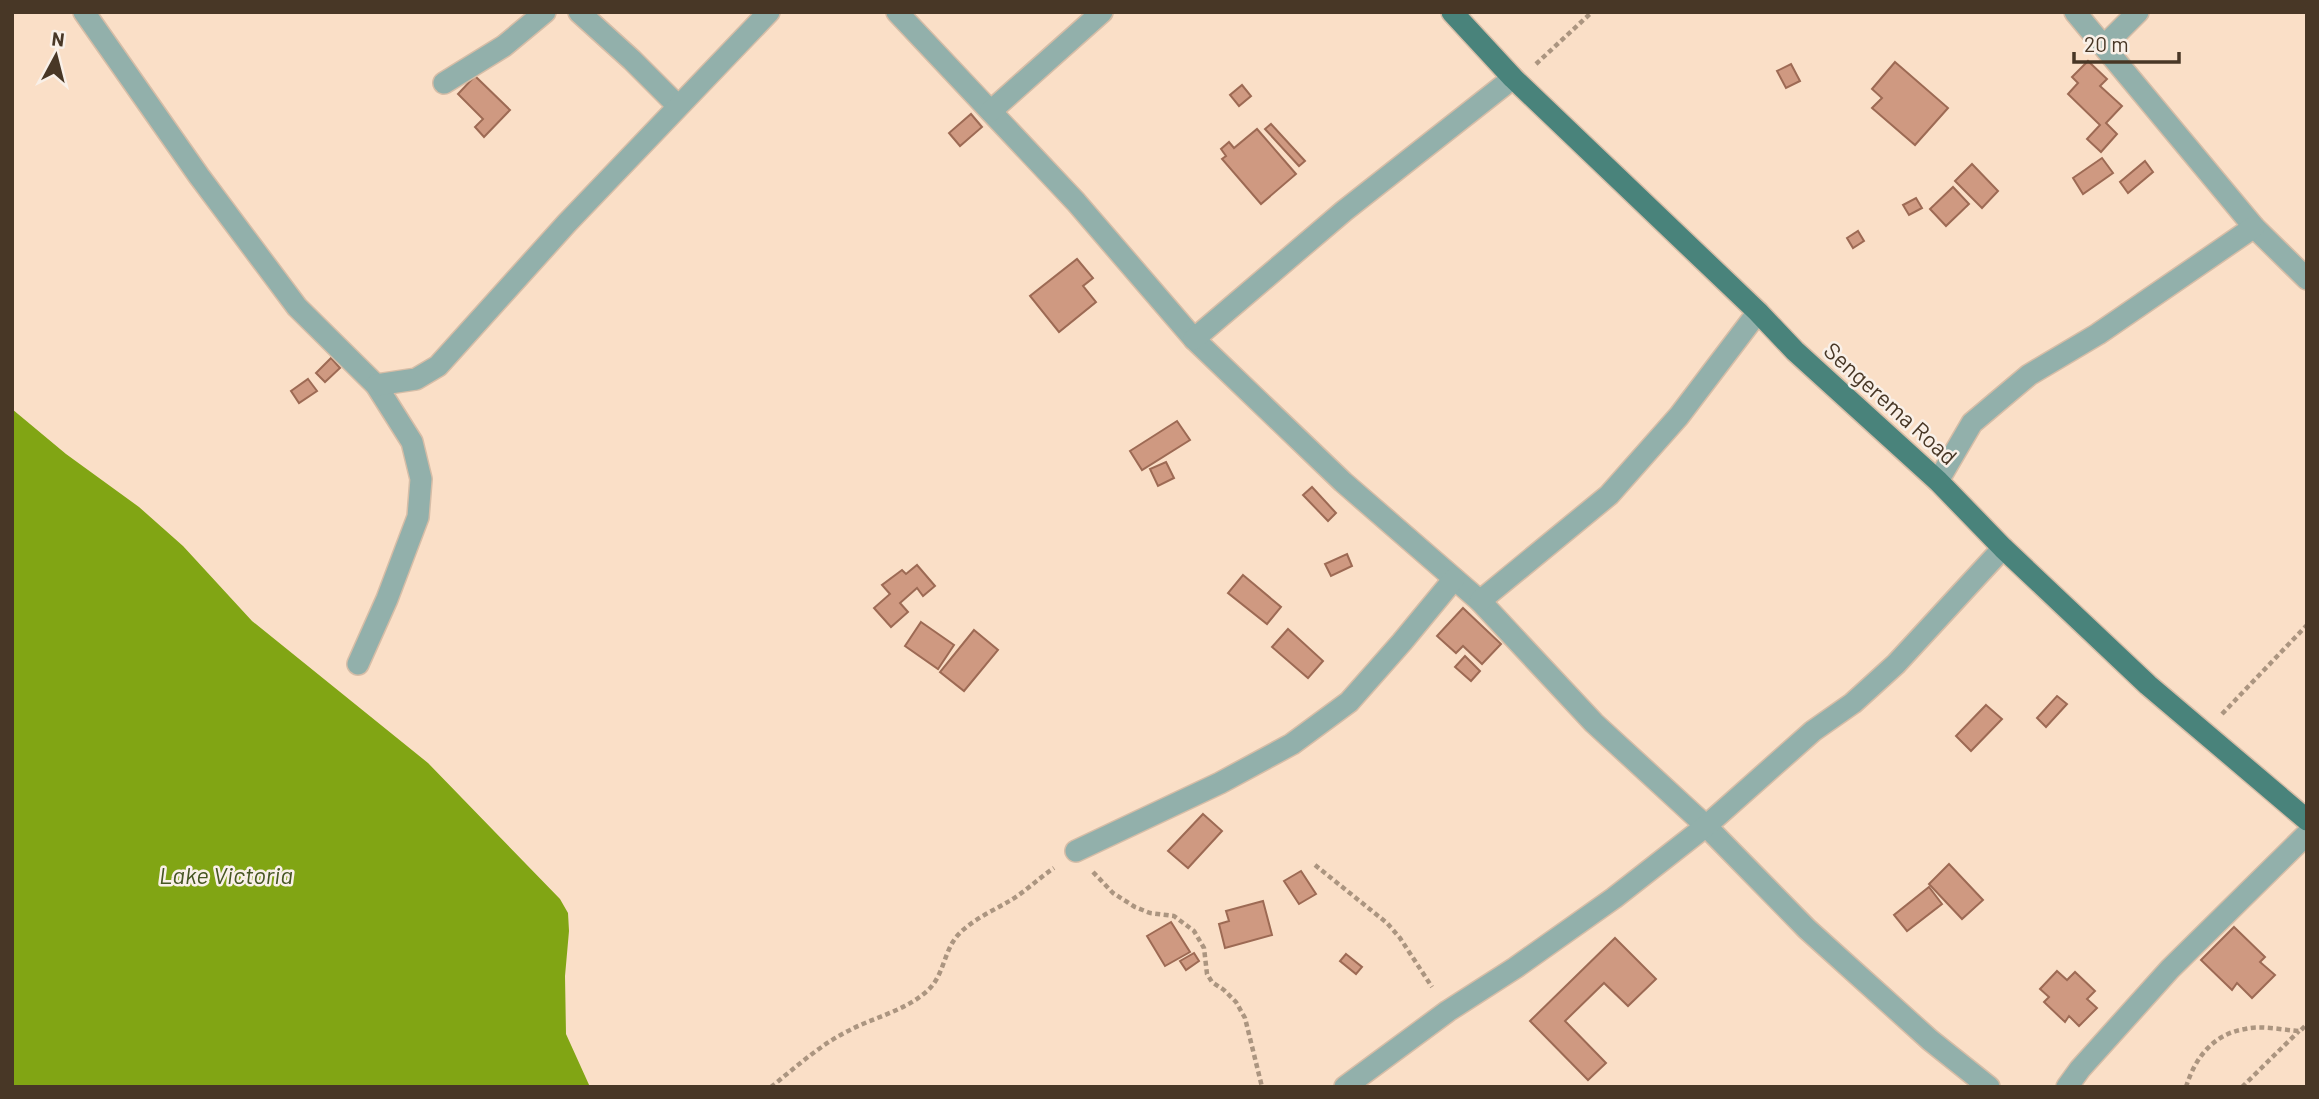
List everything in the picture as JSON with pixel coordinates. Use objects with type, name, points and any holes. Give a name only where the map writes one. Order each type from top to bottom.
[{"type":"main road","name":"Sengerema Road","points":[[1452,12],[1516,80],[1758,312],[1795,351],[1938,481],[2003,548],[2148,685],[2307,820]]},
{"type":"street","points":[[84,12],[199,176],[297,307],[376,385],[412,442],[421,479],[418,517],[358,664]]},
{"type":"street","points":[[444,83],[495,52],[545,12]]},
{"type":"street","points":[[579,12],[678,106]]},
{"type":"street","points":[[376,385],[416,379],[438,366],[567,223],[769,12]]},
{"type":"street","points":[[897,12],[1076,202],[1194,339],[1343,482],[1480,601],[1594,723],[1706,826],[1807,929],[1930,1040],[1989,1087]]},
{"type":"street","points":[[990,111],[1102,12]]},
{"type":"street","points":[[2076,12],[2254,228],[2307,279]]},
{"type":"street","points":[[2104,46],[2138,12]]},
{"type":"street","points":[[1194,339],[1344,211],[1516,80]]},
{"type":"street","points":[[1938,481],[1972,423],[2029,375],[2098,334],[2254,228]]},
{"type":"street","points":[[1480,601],[1609,495],[1679,416],[1758,312]]},
{"type":"street","points":[[1345,1087],[1448,1011],[1614,898],[1706,826],[1814,731],[1853,703],[1896,664],[2003,548]]},
{"type":"street","points":[[1076,851],[1220,783],[1292,744],[1349,702],[1454,579]]},
{"type":"street","points":[[2067,1087],[2170,969],[2307,834]]},
{"type":"path","points":[[1516,80],[1592,12]]},
{"type":"path","points":[[2205,733],[2307,625]]},
{"type":"path","points":[[771,1087],[848,1030],[911,1003],[929,990],[939,976],[947,951],[957,935],[1013,899],[1076,851],[1101,882],[1114,893],[1150,913],[1174,916],[1194,931],[1204,948],[1207,974],[1212,982],[1236,1002],[1245,1018],[1262,1087]]},
{"type":"path","points":[[1315,865],[1387,923],[1400,938],[1448,1011]]},
{"type":"path","points":[[2242,1087],[2307,1024]]},
{"type":"path","points":[[2186,1087],[2192,1067],[2207,1047],[2225,1035],[2246,1028],[2300,1031]]},
{"type":"water","name":"Lake Victoria","points":[[12,409],[66,454],[139,507],[183,546],[252,621],[428,763],[560,899],[568,913],[569,931],[565,976],[566,1034],[590,1087],[12,1087]]},
{"type":"building","points":[[2088,61],[2107,79],[2100,86],[2122,106],[2106,123],[2117,134],[2101,152],[2087,139],[2100,125],[2068,94],[2078,83],[2072,77]]},
{"type":"building","points":[[1895,62],[1948,108],[1915,145],[1872,108],[1882,98],[1872,89]]},
{"type":"building","points":[[1791,64],[1800,81],[1786,88],[1777,71]]},
{"type":"building","points":[[475,76],[510,110],[484,137],[475,127],[483,119],[458,94]]},
{"type":"building","points":[[1242,85],[1251,96],[1239,106],[1230,95]]},
{"type":"building","points":[[971,114],[982,127],[960,146],[949,133]]},
{"type":"building","points":[[1271,124],[1305,161],[1299,166],[1265,129]]},
{"type":"building","points":[[1257,129],[1296,174],[1261,204],[1222,159],[1226,156],[1221,149],[1229,142],[1234,148]]},
{"type":"building","points":[[2102,158],[2113,173],[2083,194],[2073,178]]},
{"type":"building","points":[[2145,161],[2153,172],[2128,193],[2120,182]]},
{"type":"building","points":[[1972,164],[1998,191],[1982,208],[1955,181]]},
{"type":"building","points":[[1953,187],[1969,204],[1946,226],[1930,209]]},
{"type":"building","points":[[1916,198],[1922,208],[1909,215],[1903,205]]},
{"type":"building","points":[[1858,231],[1864,241],[1853,248],[1847,238]]},
{"type":"building","points":[[1077,259],[1093,278],[1083,286],[1096,302],[1059,332],[1030,296]]},
{"type":"building","points":[[331,358],[340,368],[325,382],[316,373]]},
{"type":"building","points":[[308,379],[317,391],[299,403],[291,391]]},
{"type":"building","points":[[1177,421],[1190,440],[1142,470],[1130,451]]},
{"type":"building","points":[[1166,462],[1174,478],[1158,486],[1150,469]]},
{"type":"building","points":[[1312,487],[1336,513],[1328,521],[1303,495]]},
{"type":"building","points":[[1347,554],[1352,566],[1331,576],[1325,564]]},
{"type":"building","points":[[917,565],[935,586],[923,596],[917,588],[900,603],[908,612],[891,627],[874,608],[890,594],[882,585],[902,570],[906,574]]},
{"type":"building","points":[[1243,575],[1281,607],[1267,624],[1228,593]]},
{"type":"building","points":[[1463,608],[1501,644],[1482,664],[1463,646],[1456,653],[1437,636]]},
{"type":"building","points":[[921,622],[954,645],[938,669],[905,646]]},
{"type":"building","points":[[1288,629],[1323,661],[1308,678],[1272,647]]},
{"type":"building","points":[[974,630],[998,650],[964,691],[940,672]]},
{"type":"building","points":[[1465,656],[1480,671],[1471,681],[1455,667]]},
{"type":"building","points":[[2057,696],[2067,704],[2046,727],[2037,718]]},
{"type":"building","points":[[1986,705],[2002,719],[1971,751],[1956,736]]},
{"type":"building","points":[[1203,814],[1222,831],[1188,868],[1168,851]]},
{"type":"building","points":[[1949,864],[1983,900],[1962,919],[1929,884]]},
{"type":"building","points":[[1301,871],[1316,894],[1299,904],[1284,881]]},
{"type":"building","points":[[1929,887],[1942,904],[1907,931],[1894,915]]},
{"type":"building","points":[[1263,901],[1272,935],[1225,948],[1219,924],[1229,921],[1226,911]]},
{"type":"building","points":[[1171,922],[1190,952],[1165,966],[1147,936]]},
{"type":"building","points":[[2234,927],[2265,957],[2260,962],[2275,975],[2252,998],[2237,983],[2232,990],[2201,960]]},
{"type":"building","points":[[1615,938],[1656,979],[1628,1006],[1604,983],[1565,1021],[1606,1063],[1588,1080],[1530,1021]]},
{"type":"building","points":[[1194,953],[1199,961],[1186,970],[1180,961]]},
{"type":"building","points":[[1346,954],[1362,967],[1356,974],[1340,961]]},
{"type":"building","points":[[2057,971],[2067,980],[2075,972],[2095,991],[2087,999],[2097,1008],[2079,1026],[2069,1016],[2065,1022],[2044,1002],[2049,997],[2040,989]]}]
